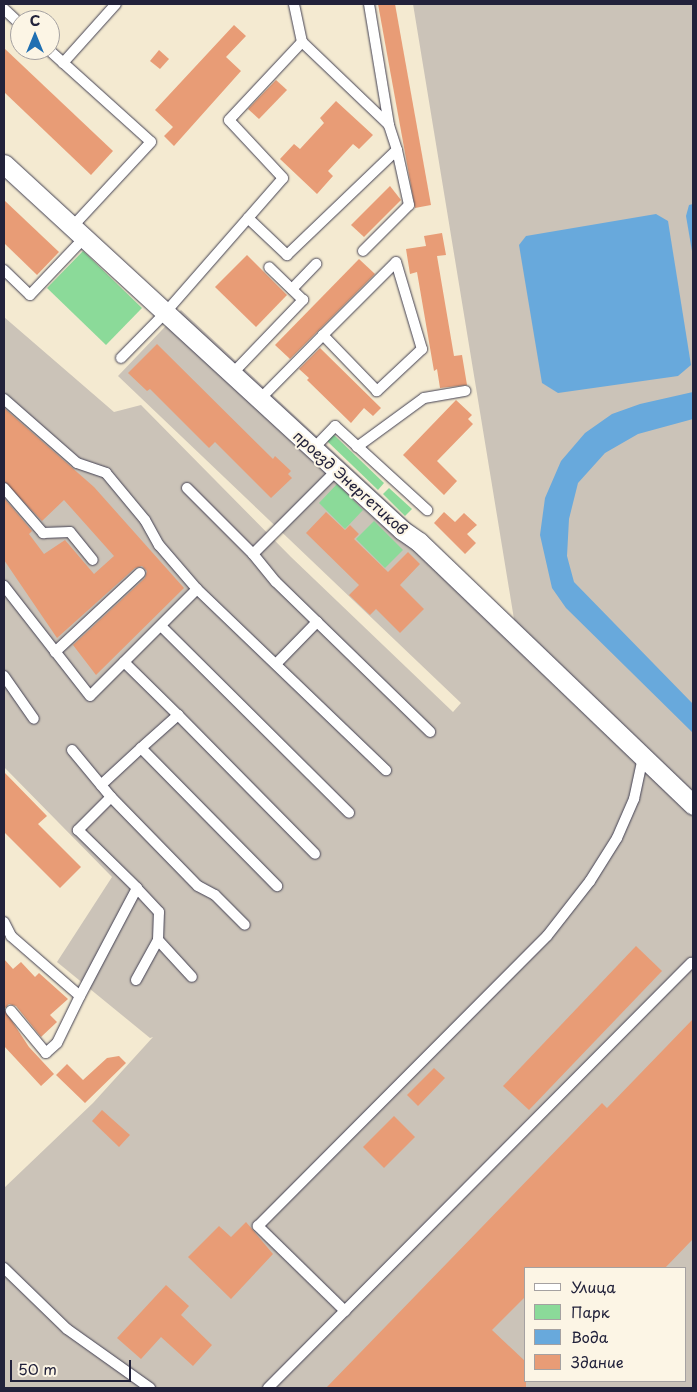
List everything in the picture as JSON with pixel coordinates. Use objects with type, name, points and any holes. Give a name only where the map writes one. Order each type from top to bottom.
[{"type":"street","name":"проезд Энергетиков","points":[[4,165],[402,530],[419,542],[693,806]]},
{"type":"lane","points":[[63,63],[116,4]]},
{"type":"lane","points":[[294,4],[302,42],[389,125]]},
{"type":"lane","points":[[363,251],[409,206],[397,150],[389,125],[369,4]]},
{"type":"lane","points":[[121,358],[165,313],[283,178],[229,120],[302,42]]},
{"type":"lane","points":[[4,270],[30,295],[151,142],[60,60]]},
{"type":"lane","points":[[248,218],[287,255],[397,150]]},
{"type":"lane","points":[[260,400],[376,282],[396,262],[422,349],[376,391],[324,335]]},
{"type":"lane","points":[[292,289],[316,264]]},
{"type":"lane","points":[[232,374],[303,300],[269,267]]},
{"type":"lane","points":[[357,447],[424,398],[465,391]]},
{"type":"lane","points":[[4,399],[77,463],[106,473],[145,520],[159,545],[197,589],[386,770]]},
{"type":"lane","points":[[313,449],[335,426],[427,510]]},
{"type":"lane","points":[[253,554],[337,470]]},
{"type":"lane","points":[[4,488],[43,533],[70,532],[93,560]]},
{"type":"lane","points":[[187,488],[253,554],[276,582],[430,732]]},
{"type":"lane","points":[[55,652],[140,573]]},
{"type":"lane","points":[[4,586],[90,696],[197,589]]},
{"type":"lane","points":[[276,664],[317,622]]},
{"type":"lane","points":[[161,626],[349,812]]},
{"type":"lane","points":[[124,662],[315,854]]},
{"type":"lane","points":[[4,676],[34,719]]},
{"type":"lane","points":[[102,786],[178,715]]},
{"type":"lane","points":[[141,748],[277,886]]},
{"type":"lane","points":[[72,750],[111,797],[198,886],[215,896],[244,925]]},
{"type":"lane","points":[[345,1311],[258,1226],[547,936],[590,881],[617,838],[634,799],[643,757]]},
{"type":"lane","points":[[111,797],[78,830],[159,912],[158,940],[136,980]]},
{"type":"lane","points":[[11,1011],[46,1053],[57,1044],[137,888]]},
{"type":"lane","points":[[4,922],[10,936],[80,996]]},
{"type":"lane","points":[[158,940],[192,977]]},
{"type":"lane","points":[[268,1388],[693,963]]},
{"type":"lane","points":[[4,1268],[67,1329],[150,1388]]},
{"type":"shaded area","points":[[413,4],[693,4],[693,1388],[4,1388],[4,1188],[93,1103],[153,1037],[150,1038],[57,962],[112,877],[4,767],[4,317],[114,412],[141,405],[291,557],[453,712],[461,703],[118,376],[181,310],[514,619]]},
{"type":"green space","points":[[83,251],[142,308],[106,345],[47,288]]},
{"type":"green space","points":[[333,434],[384,483],[378,490],[327,441]]},
{"type":"green space","points":[[337,484],[363,510],[345,529],[319,503]]},
{"type":"green space","points":[[389,488],[412,509],[405,516],[383,494]]},
{"type":"green space","points":[[374,521],[403,550],[385,568],[356,539]]},
{"type":"water","points":[[693,204],[693,257],[686,216],[689,205]]},
{"type":"water","points":[[656,214],[668,221],[691,365],[678,376],[558,393],[542,383],[519,245],[526,236]]},
{"type":"water","points":[[693,392],[693,419],[638,434],[605,453],[578,483],[569,519],[567,556],[574,582],[693,704],[693,733],[566,608],[552,588],[540,535],[545,498],[561,461],[585,433],[612,414],[640,404]]},
{"type":"building","points":[[378,4],[395,4],[431,205],[415,208]]},
{"type":"building","points":[[234,25],[246,36],[226,57],[241,71],[174,146],[164,136],[173,127],[155,110]]},
{"type":"building","points":[[4,48],[10,54],[10,60],[17,60],[113,151],[91,175],[4,92]]},
{"type":"building","points":[[159,50],[169,59],[160,69],[150,61]]},
{"type":"building","points":[[276,80],[287,90],[259,119],[248,109]]},
{"type":"building","points":[[336,101],[373,135],[359,149],[353,144],[328,171],[333,176],[317,194],[280,159],[294,144],[300,149],[324,123],[320,118]]},
{"type":"building","points":[[390,186],[401,200],[364,237],[351,225]]},
{"type":"building","points":[[4,200],[59,252],[37,275],[4,243]]},
{"type":"building","points":[[442,233],[446,255],[437,256],[454,356],[462,355],[467,385],[440,388],[437,369],[434,371],[417,272],[410,274],[406,249],[426,246],[424,236]]},
{"type":"building","points":[[247,255],[287,295],[256,327],[215,287]]},
{"type":"building","points":[[359,259],[375,274],[290,359],[275,345]]},
{"type":"building","points":[[157,344],[273,459],[275,456],[291,471],[288,474],[292,478],[271,498],[215,442],[209,448],[150,389],[147,391],[128,373]]},
{"type":"building","points":[[320,348],[381,408],[373,416],[364,408],[351,423],[307,380],[309,378],[299,369]]},
{"type":"building","points":[[456,400],[472,415],[468,419],[473,424],[437,461],[457,481],[444,495],[403,455]]},
{"type":"building","points":[[4,408],[94,487],[184,588],[96,675],[73,645],[145,578],[147,571],[142,566],[135,568],[57,638],[4,560],[4,498],[32,531],[29,534],[44,554],[65,540],[94,574],[114,556],[64,500],[42,521],[4,481]]},
{"type":"building","points":[[326,512],[345,530],[350,525],[359,534],[354,539],[388,572],[408,552],[420,564],[400,585],[424,609],[400,633],[376,609],[370,615],[349,595],[359,585],[306,533]]},
{"type":"building","points":[[444,512],[455,522],[464,513],[477,525],[467,534],[476,543],[465,554],[434,523]]},
{"type":"building","points":[[4,772],[47,816],[38,824],[81,867],[60,888],[4,832]]},
{"type":"building","points":[[636,946],[662,971],[529,1110],[503,1086]]},
{"type":"building","points":[[4,959],[13,969],[21,962],[35,977],[39,973],[68,999],[50,1015],[57,1022],[41,1037],[16,1006],[9,1004],[4,1009]]},
{"type":"building","points":[[4,1009],[29,1047],[54,1074],[41,1086],[4,1046]]},
{"type":"building","points":[[693,1019],[693,1239],[666,1267],[524,1267],[524,1298],[492,1330],[524,1360],[524,1382],[526,1382],[526,1388],[326,1388],[602,1103],[607,1108]]},
{"type":"building","points":[[119,1056],[126,1063],[85,1103],[56,1075],[67,1064],[83,1080],[107,1058]]},
{"type":"building","points":[[434,1068],[445,1078],[418,1106],[407,1095]]},
{"type":"building","points":[[102,1110],[130,1135],[119,1147],[92,1121]]},
{"type":"building","points":[[394,1116],[415,1137],[384,1168],[363,1147]]},
{"type":"building","points":[[246,1222],[273,1254],[231,1299],[188,1257],[219,1226],[231,1237]]},
{"type":"building","points":[[166,1285],[189,1306],[181,1315],[212,1345],[193,1366],[161,1337],[141,1359],[117,1338]]}]
